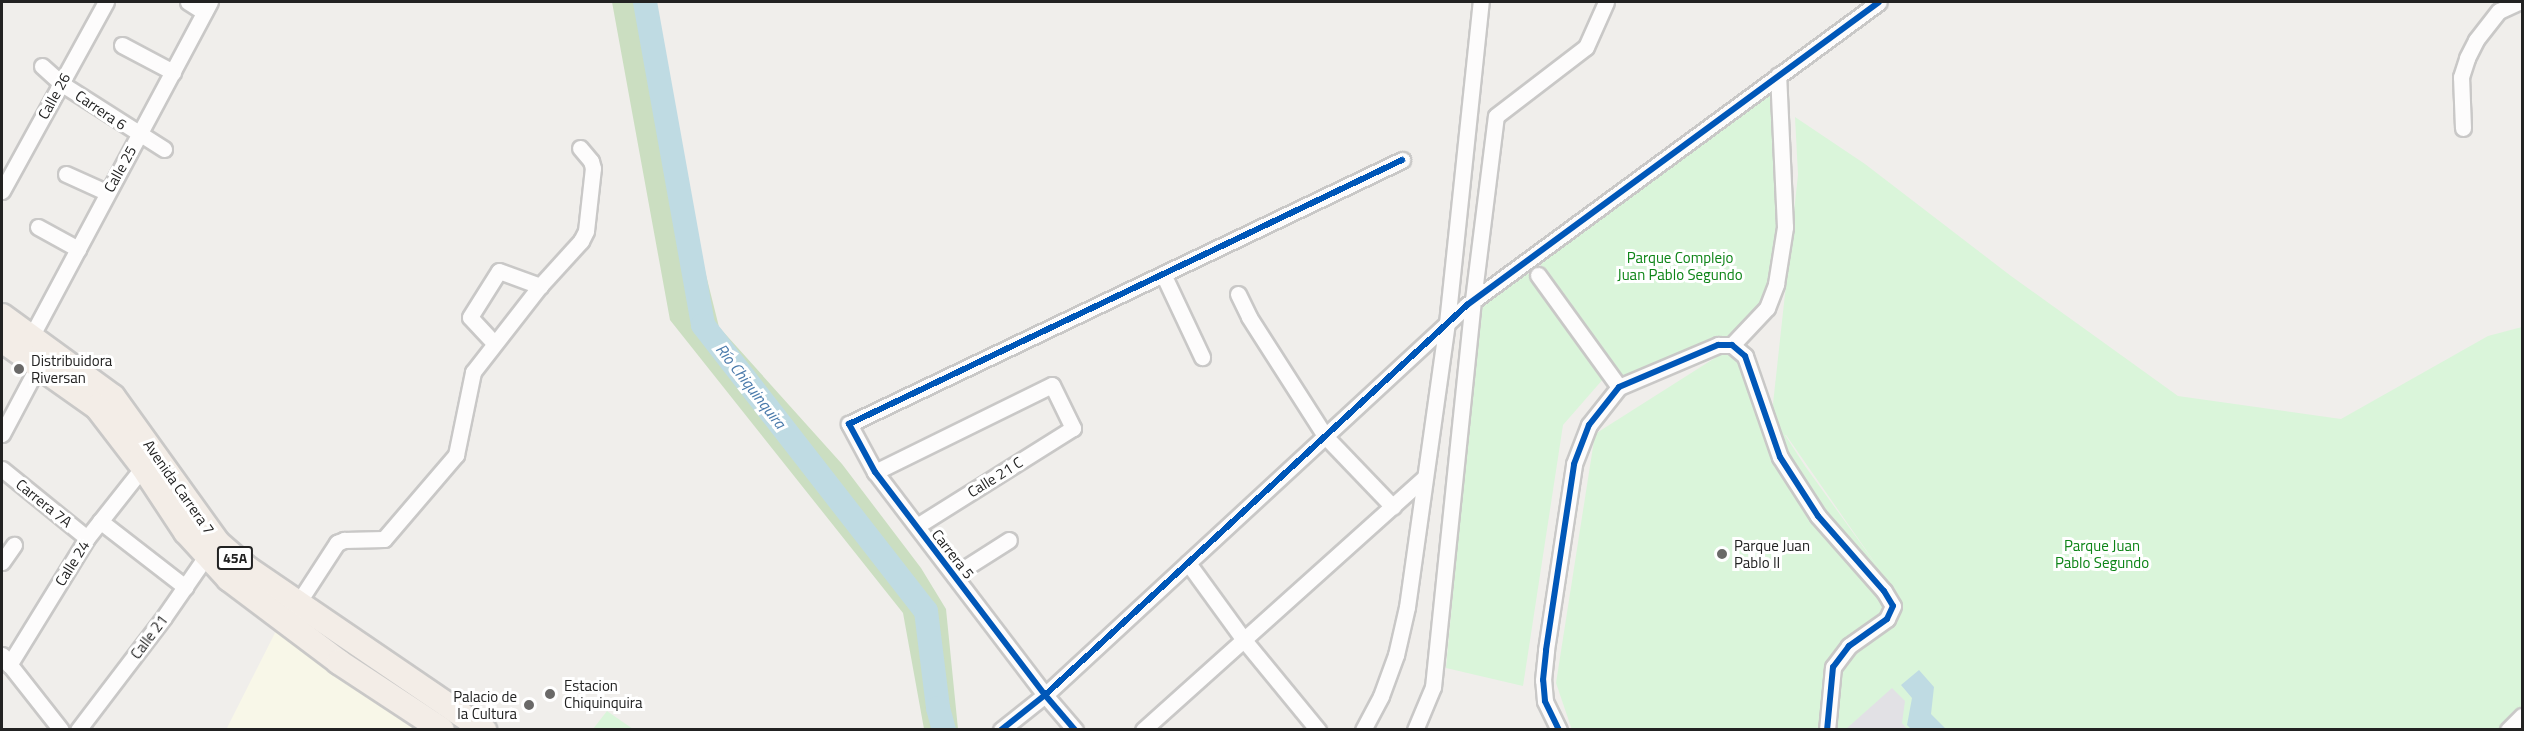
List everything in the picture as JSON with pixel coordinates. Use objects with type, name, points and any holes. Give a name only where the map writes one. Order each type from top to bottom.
[{"type":"main road","name":"Avenida Carrera 7","points":[[2,316],[113,397],[212,548],[229,579],[330,655],[442,729]]},
{"type":"main road","name":"Avenida Carrera 7","points":[[2,340],[97,407],[143,467],[186,532],[248,569],[484,729]]},
{"type":"street","name":"Calle 26","points":[[2,191],[106,2]]},
{"type":"street","points":[[188,2],[207,7]]},
{"type":"street","points":[[1363,729],[1381,696],[1396,656],[1407,607],[1447,323],[1481,2]]},
{"type":"street","points":[[1415,729],[1433,687],[1473,300],[1496,116],[1586,47],[1606,2]]},
{"type":"street","points":[[1001,729],[1045,694],[1473,300],[1879,2]]},
{"type":"street","points":[[2463,128],[2461,77],[2467,58],[2476,40],[2499,12],[2518,2]]},
{"type":"street","name":"Calle 25","points":[[31,338],[106,192],[207,7]]},
{"type":"street","points":[[122,45],[173,72]]},
{"type":"street","name":"Carrera 6","points":[[42,66],[62,84],[164,149]]},
{"type":"street","points":[[1732,345],[1767,308],[1776,284],[1785,227],[1778,75]]},
{"type":"street","points":[[298,603],[337,543],[344,540],[384,539],[456,455],[471,376],[494,343],[540,286],[581,241],[586,231],[593,168],[591,161],[580,148]]},
{"type":"street","points":[[1202,357],[1163,274],[1402,160]]},
{"type":"street","points":[[66,174],[106,192]]},
{"type":"street","points":[[38,227],[78,249]]},
{"type":"street","points":[[494,343],[470,316],[499,271],[540,286]]},
{"type":"street","name":"Carrera 5","points":[[1075,729],[1045,694],[874,472],[849,424],[1163,274]]},
{"type":"street","points":[[1538,275],[1618,387]]},
{"type":"street","points":[[1238,294],[1249,317],[1325,436],[1393,507]]},
{"type":"street","points":[[1559,729],[1545,701],[1543,680],[1574,464],[1589,424],[1618,387],[1718,345],[1732,345],[1745,356],[1780,457],[1818,516],[1884,591],[1893,606],[1887,619],[1849,646],[1833,667],[1827,729]]},
{"type":"street","points":[[2,434],[39,366]]},
{"type":"street","name":"Calle 21 C","points":[[874,472],[1052,385],[1073,428],[917,526]]},
{"type":"street","name":"Calle 24","points":[[5,660],[87,538],[143,467]]},
{"type":"street","name":"Carrera 7A","points":[[2,469],[87,538]]},
{"type":"street","points":[[1143,729],[1424,478]]},
{"type":"street","points":[[100,521],[184,586]]},
{"type":"street","points":[[954,575],[1009,540]]},
{"type":"street","points":[[2,562],[14,545]]},
{"type":"street","name":"Calle 21","points":[[78,729],[212,548]]},
{"type":"street","points":[[1188,563],[1244,640],[1318,729]]},
{"type":"street","points":[[5,660],[61,729]]},
{"type":"street","points":[[2508,729],[2523,716]]},
{"type":"shaded area","points":[[280,623],[429,730],[226,730]]},
{"type":"shaded area","points":[[1892,688],[1905,701],[1902,723],[1907,729],[1846,729]]},
{"type":"green space","points":[[612,2],[654,2],[696,235],[719,327],[842,464],[921,568],[946,609],[958,729],[924,729],[903,613],[670,320]]},
{"type":"green space","name":"Parque Complejo Juan Pablo Segundo","points":[[1773,91],[1778,234],[1772,282],[1762,305],[1731,338],[1622,376],[1539,263]]},
{"type":"green space","name":"Parque Juan Pablo Segundo","points":[[1795,117],[1865,164],[2011,276],[2178,396],[2341,419],[2488,336],[2522,327],[2522,714],[2505,729],[1572,730],[1556,683],[1595,434],[1729,349],[1772,413],[1798,175]],"holes":[[[1786,435],[1880,570],[1805,466]]]},
{"type":"green space","points":[[1525,269],[1604,378],[1563,425],[1523,686],[1446,668],[1479,308]]},
{"type":"green space","points":[[607,711],[633,729],[593,729]]},
{"type":"water","points":[[1919,670],[1934,687],[1931,714],[1946,729],[1911,729],[1907,725],[1912,698],[1901,685]]},
{"type":"waterway","name":"Río Chiquinquira","points":[[645,2],[703,325],[926,611],[938,708],[944,730]]},
{"type":"cycle path","points":[[1001,730],[1045,695],[1467,305],[1879,2]]},
{"type":"cycle path","points":[[1075,730],[1045,695],[875,472],[849,424],[1402,160]]},
{"type":"cycle path","points":[[1559,730],[1545,701],[1543,680],[1574,464],[1589,425],[1619,387],[1718,345],[1732,345],[1745,356],[1780,457],[1818,516],[1884,591],[1893,606],[1887,619],[1849,646],[1833,667],[1827,730]]},
{"type":"place","name":"Distribuidora Riversan","points":[[19,369]]},
{"type":"place","name":"Parque Juan Pablo II","points":[[1722,554]]},
{"type":"place","name":"Estacion Chiquinquira","points":[[550,694]]},
{"type":"place","name":"Palacio de la Cultura","points":[[529,705]]}]
